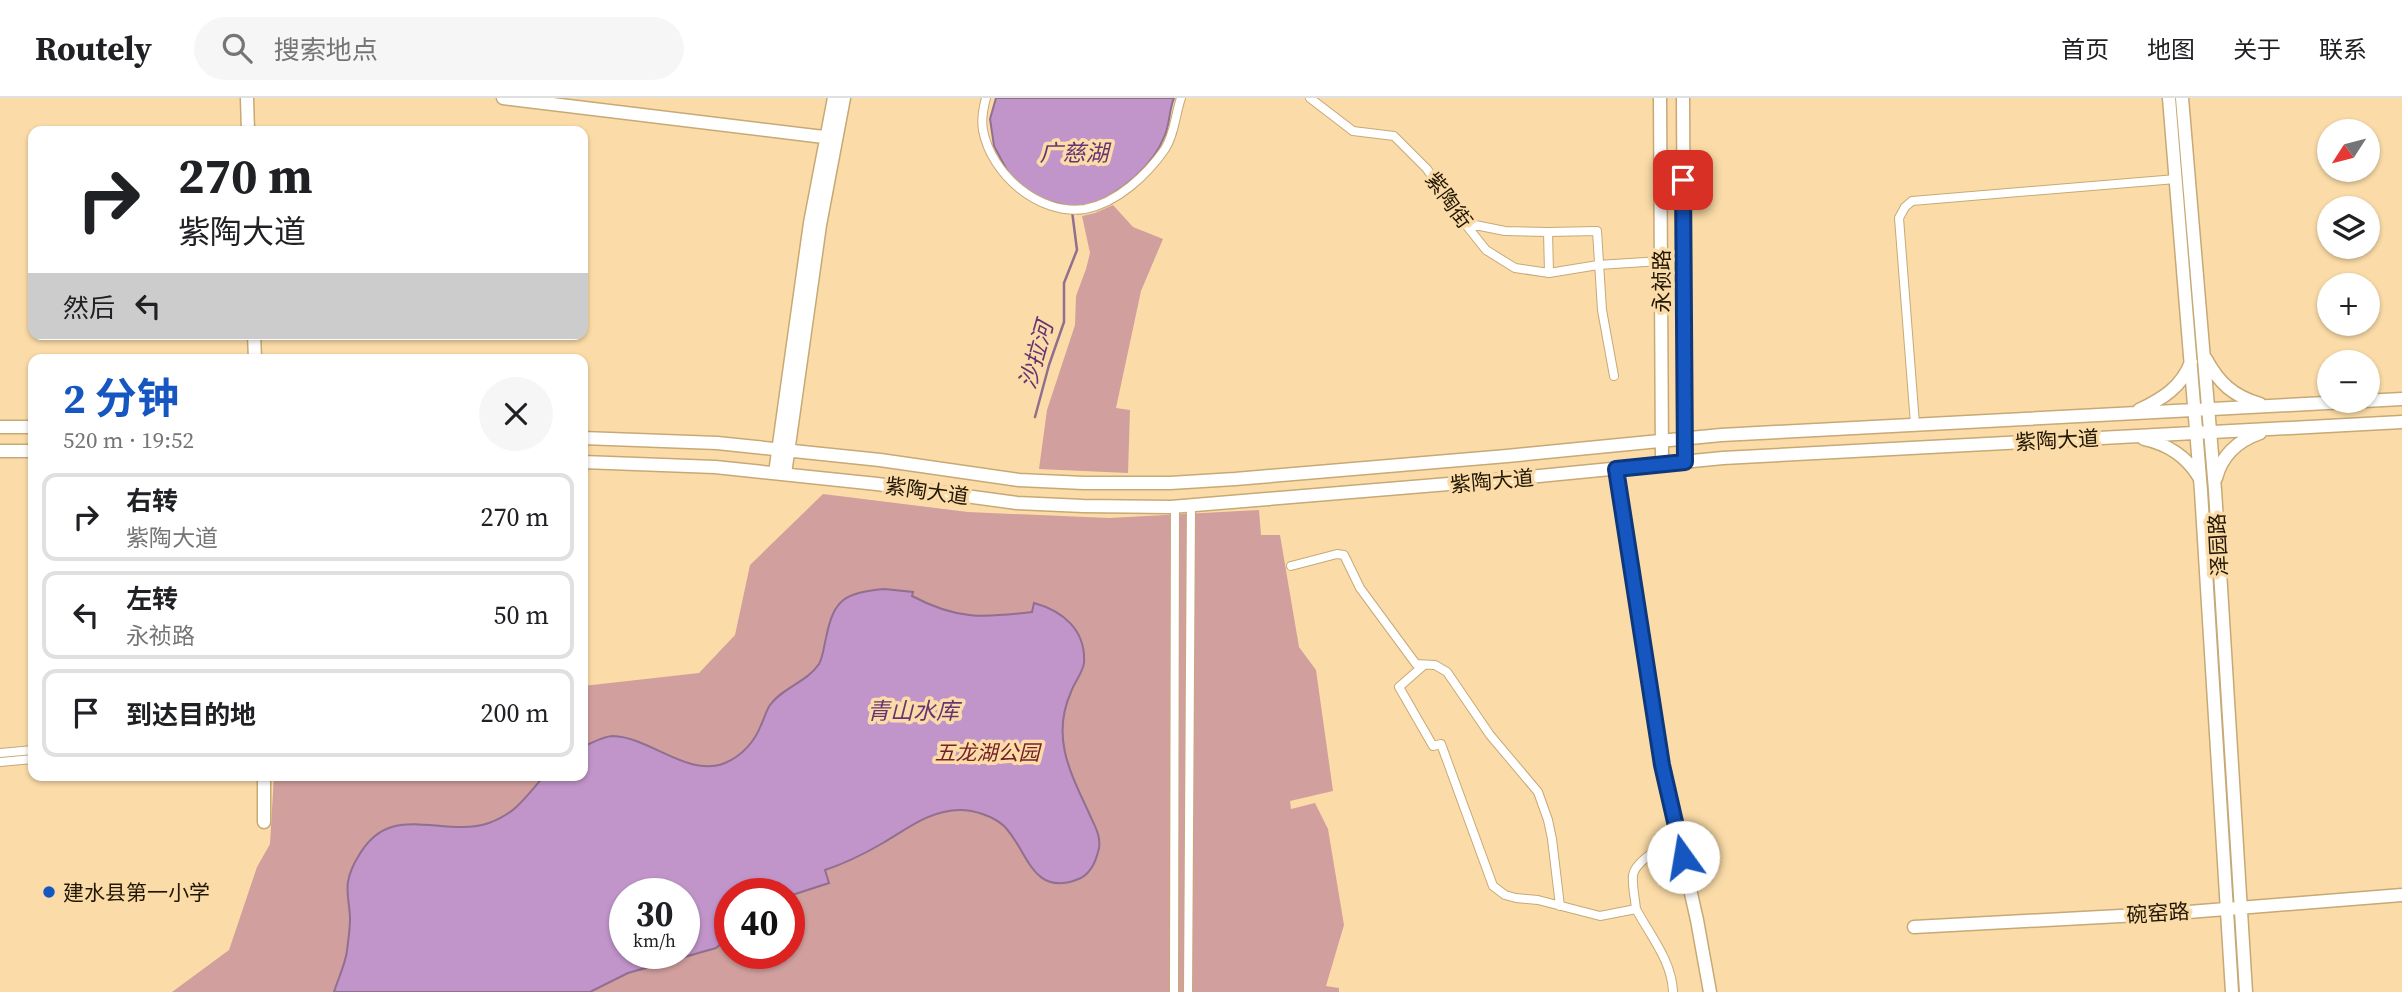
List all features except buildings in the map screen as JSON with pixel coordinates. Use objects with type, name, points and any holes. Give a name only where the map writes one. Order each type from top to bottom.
[{"type":"main road","points":[[247,98],[248,126]]},
{"type":"main road","points":[[503,98],[831,138]]},
{"type":"main road","points":[[780,474],[820,225],[834,98]]},
{"type":"main road","points":[[831,138],[844,98]]},
{"type":"main road","name":"永祯路","points":[[1660,98],[1662,464]]},
{"type":"main road","name":"永祯路","points":[[1683,98],[1685,462]]},
{"type":"main road","name":"泽园路","points":[[2169,98],[2191,362],[2210,432],[2215,485],[2234,908],[2232,992]]},
{"type":"main road","name":"泽园路","points":[[2182,98],[2203,353],[2202,410],[2197,433],[2234,908],[2246,992]]},
{"type":"main road","points":[[2203,353],[2227,388],[2241,397],[2270,407]]},
{"type":"main road","points":[[2127,414],[2169,394],[2181,382],[2191,362]]},
{"type":"main road","name":"紫陶大道","points":[[588,438],[717,443],[880,460],[1019,480],[1127,483],[1224,480],[1685,438],[2402,400]]},
{"type":"main road","name":"紫陶大道","points":[[588,462],[703,467],[780,474],[1017,503],[1191,506],[1737,457],[2402,422]]},
{"type":"main road","points":[[0,427],[28,427]]},
{"type":"main road","points":[[2215,485],[2221,463],[2230,450],[2250,437],[2271,429]]},
{"type":"main road","points":[[2126,437],[2149,440],[2167,447],[2185,460],[2201,480]]},
{"type":"main road","points":[[0,451],[28,451]]},
{"type":"main road","points":[[1616,469],[1662,765],[1697,920],[1710,992]]},
{"type":"main road","points":[[264,781],[264,822]]},
{"type":"main road","name":"碗窑路","points":[[1914,927],[2402,895]]},
{"type":"street","points":[[986,98],[982,127],[1003,173],[1019,188],[1053,206],[1076,209],[1112,199],[1153,164],[1166,148],[1173,133],[1181,98]]},
{"type":"street","name":"紫陶街","points":[[1310,98],[1353,131],[1394,136],[1427,169],[1486,250],[1515,268],[1549,273],[1598,265],[1661,261]]},
{"type":"street","points":[[1915,424],[1899,218],[1908,204],[1912,201],[2176,179]]},
{"type":"street","points":[[1465,223],[1505,231],[1597,231],[1602,310],[1614,376]]},
{"type":"street","points":[[1548,232],[1549,273]]},
{"type":"street","points":[[1174,992],[1175,506]]},
{"type":"street","points":[[1188,992],[1191,506]]},
{"type":"street","points":[[1292,566],[1337,554],[1344,555],[1360,588],[1416,664],[1435,665],[1447,672],[1490,735],[1538,792],[1552,839],[1560,906]]},
{"type":"street","points":[[1424,665],[1399,687],[1433,746],[1441,744],[1493,886],[1505,895],[1516,898],[1538,900],[1603,916],[1636,909]]},
{"type":"street","points":[[0,753],[28,750]]},
{"type":"street","points":[[0,762],[28,759]]},
{"type":"street","points":[[1673,992],[1673,980],[1662,953],[1636,909],[1633,877],[1635,870],[1655,851],[1678,836]]},
{"type":"green space","points":[[1113,205],[1133,227],[1163,239],[1141,291],[1116,408],[1130,410],[1128,473],[1039,469],[1047,410],[1075,325],[1076,296],[1090,253],[1082,216]]},
{"type":"green space","name":"五龙湖公园","points":[[823,494],[968,512],[1109,518],[1259,510],[1261,535],[1280,535],[1299,647],[1316,670],[1333,791],[1290,801],[1291,809],[1315,803],[1328,829],[1344,925],[1326,986],[1339,988],[1339,992],[172,992],[229,950],[257,867],[270,844],[274,781],[588,781],[588,685],[699,673],[735,635],[750,565]]},
{"type":"water","name":"广慈湖","points":[[996,98],[1174,98],[1165,135],[1151,160],[1119,189],[1082,210],[1037,198],[1010,176],[994,146],[990,119]]},
{"type":"water","name":"青山水库","points":[[884,589],[913,592],[912,596],[943,609],[985,616],[1032,612],[1034,603],[1054,611],[1071,624],[1081,641],[1084,663],[1065,708],[1063,739],[1075,783],[1099,839],[1096,858],[1085,875],[1061,883],[1049,882],[1032,868],[1000,822],[977,812],[949,811],[919,821],[862,855],[825,870],[829,883],[805,891],[805,878],[714,878],[714,949],[700,953],[700,878],[609,878],[609,969],[642,969],[590,992],[334,992],[347,951],[350,914],[347,891],[352,869],[356,859],[371,840],[385,829],[418,824],[471,827],[499,819],[521,803],[540,781],[588,781],[588,745],[609,736],[627,738],[697,765],[711,766],[731,760],[751,742],[775,699],[808,676],[819,664],[833,614],[843,600]]},
{"type":"waterway","name":"沙拉河","points":[[1035,417],[1064,322],[1064,283],[1077,250],[1072,211]]},
{"type":"place","name":"建水县第一小学","points":[[49,892]]},
{"type":"route","points":[[1683,180],[1685,462],[1616,469],[1662,765],[1683,857]]}]
